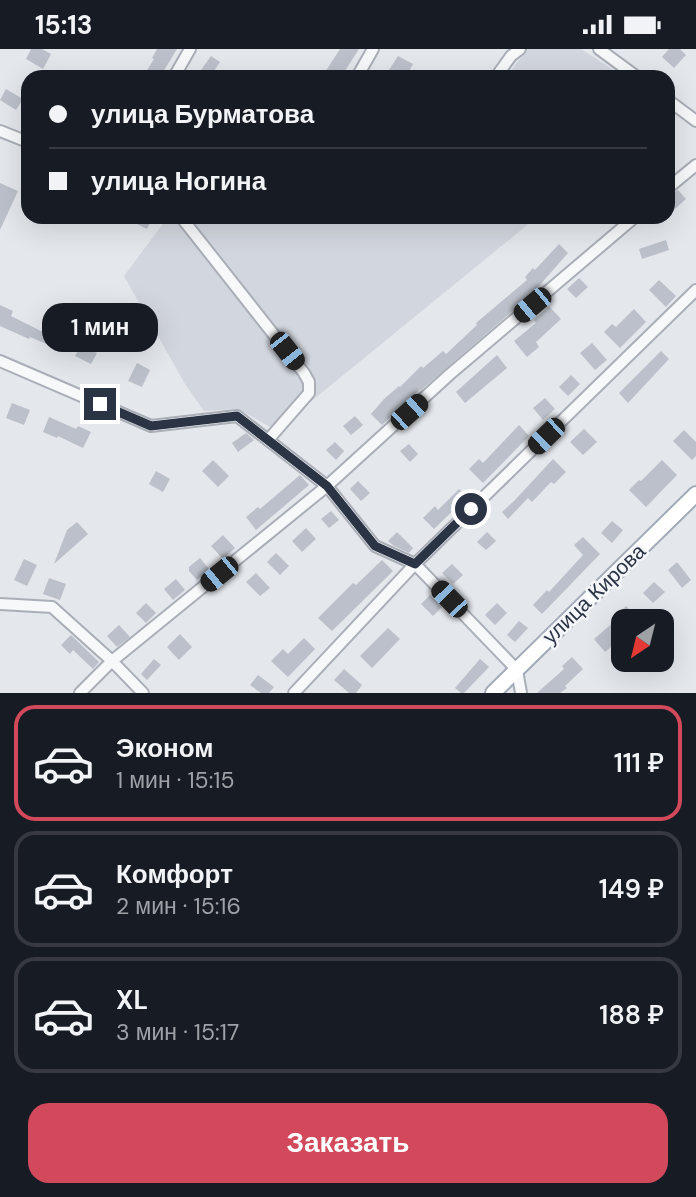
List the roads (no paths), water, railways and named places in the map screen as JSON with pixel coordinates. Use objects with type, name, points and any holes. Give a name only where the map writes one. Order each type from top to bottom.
[{"type":"main road","name":"улица Кирова","points":[[493,693],[696,494]]},
{"type":"street","points":[[178,70],[190,49]]},
{"type":"street","points":[[361,70],[373,49]]},
{"type":"street","points":[[501,70],[520,49]]},
{"type":"street","points":[[599,49],[628,70]]},
{"type":"street","points":[[675,105],[696,121]]},
{"type":"street","points":[[0,131],[21,139]]},
{"type":"street","points":[[675,182],[696,165]]},
{"type":"street","points":[[187,224],[309,382],[309,393],[268,440]]},
{"type":"street","points":[[80,693],[111,661],[327,486],[449,375],[627,224]]},
{"type":"street","points":[[294,693],[415,564],[696,290]]},
{"type":"street","points":[[0,361],[151,426],[237,416],[327,486],[375,546],[415,564],[517,670],[521,693]]},
{"type":"street","points":[[0,604],[52,607],[143,693]]}]
